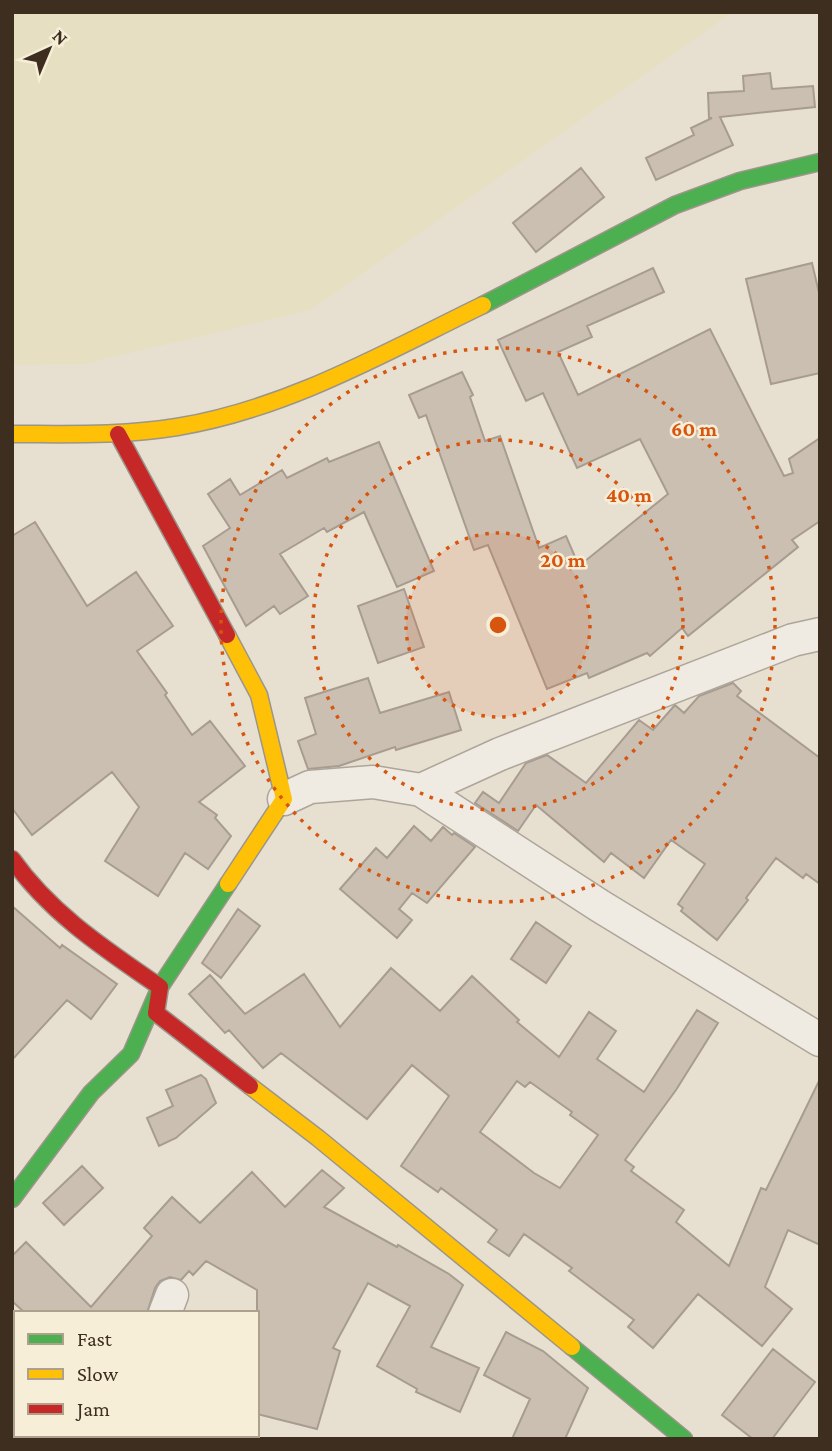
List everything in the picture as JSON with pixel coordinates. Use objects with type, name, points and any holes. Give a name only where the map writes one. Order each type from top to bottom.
[{"type":"street","points":[[12,434],[118,435],[178,427],[255,408],[313,388],[496,298],[675,205],[740,181],[820,162]]},
{"type":"street","points":[[118,435],[259,695],[284,799]]},
{"type":"street","points":[[421,790],[500,754],[609,710],[793,640],[820,634]]},
{"type":"street","points":[[12,1199],[91,1093],[131,1054],[160,987],[284,799],[310,787],[373,782],[421,790],[600,906],[820,1040]]},
{"type":"street","points":[[15,872],[71,925],[160,987]]},
{"type":"street","points":[[160,987],[156,1013],[318,1138],[684,1439]]},
{"type":"shaded area","points":[[12,12],[733,12],[311,310],[84,364],[12,365]]},
{"type":"building","points":[[770,73],[772,89],[813,86],[815,107],[720,117],[733,145],[656,180],[646,158],[694,135],[691,128],[712,118],[709,118],[708,93],[744,91],[743,76]]},
{"type":"building","points":[[581,168],[604,197],[536,252],[513,223]]},
{"type":"building","points":[[812,263],[820,297],[820,373],[771,384],[746,279]]},
{"type":"building","points":[[653,268],[664,292],[587,326],[592,337],[558,352],[578,395],[710,329],[784,476],[793,473],[789,459],[820,438],[820,521],[792,540],[798,547],[688,636],[682,628],[650,656],[647,653],[589,678],[587,673],[547,689],[488,545],[474,550],[426,415],[419,418],[409,395],[462,372],[473,395],[470,397],[485,441],[500,436],[539,548],[566,536],[579,566],[668,494],[640,439],[577,468],[543,393],[526,401],[498,340]]},
{"type":"building","points":[[379,442],[434,571],[397,587],[364,512],[327,532],[324,528],[280,554],[308,596],[280,614],[274,606],[246,626],[203,546],[230,528],[208,494],[230,479],[240,495],[282,470],[287,478],[327,458],[329,462]]},
{"type":"building","points":[[35,522],[87,606],[136,572],[173,626],[137,651],[192,735],[210,721],[245,766],[199,802],[217,815],[215,818],[231,836],[208,869],[185,853],[158,896],[105,861],[139,807],[112,772],[32,835],[12,808],[12,536]]},
{"type":"building","points":[[404,589],[424,647],[378,663],[358,606]]},
{"type":"building","points":[[368,678],[380,713],[449,692],[461,730],[396,750],[395,747],[339,766],[308,769],[298,741],[316,734],[305,698]]},
{"type":"building","points":[[733,683],[741,691],[737,696],[820,758],[820,884],[806,874],[803,878],[776,858],[717,940],[681,911],[683,908],[678,904],[705,864],[671,840],[644,878],[611,853],[604,862],[536,805],[518,831],[475,803],[483,792],[499,803],[526,763],[547,755],[586,783],[639,720],[653,730],[675,705],[684,713],[699,696]]},
{"type":"building","points":[[414,826],[431,841],[443,827],[475,847],[427,903],[412,893],[399,909],[412,920],[397,938],[340,889],[376,848],[387,858]]},
{"type":"building","points":[[12,906],[60,948],[62,945],[117,984],[91,1019],[67,1000],[12,1060]]},
{"type":"building","points":[[238,909],[260,926],[221,978],[202,963]]},
{"type":"building","points":[[536,922],[571,946],[546,983],[511,959]]},
{"type":"building","points":[[391,968],[440,1011],[472,976],[519,1020],[517,1022],[559,1057],[589,1012],[616,1031],[597,1059],[644,1092],[697,1010],[718,1023],[676,1090],[625,1160],[634,1167],[631,1171],[684,1210],[676,1222],[729,1266],[761,1188],[766,1190],[820,1079],[820,1245],[788,1230],[765,1287],[792,1309],[762,1346],[698,1294],[653,1348],[628,1327],[634,1320],[569,1271],[572,1268],[524,1234],[509,1256],[488,1242],[497,1230],[441,1188],[438,1192],[401,1166],[449,1096],[412,1065],[367,1119],[281,1053],[263,1068],[229,1030],[225,1033],[189,994],[210,975],[245,1014],[304,974],[340,1027]],"holes":[[[517,1081],[525,1087],[530,1082],[572,1112],[570,1115],[598,1135],[560,1188],[534,1173],[480,1132]]]},
{"type":"building","points":[[201,1075],[206,1079],[216,1103],[176,1138],[159,1146],[147,1118],[173,1106],[166,1090]]},
{"type":"building","points":[[82,1166],[103,1188],[64,1225],[43,1203]]},
{"type":"building","points":[[322,1170],[344,1188],[324,1207],[397,1247],[398,1245],[463,1285],[431,1347],[479,1368],[460,1412],[416,1392],[417,1389],[377,1366],[410,1306],[368,1283],[333,1348],[340,1351],[317,1429],[259,1414],[257,1290],[206,1261],[193,1275],[189,1271],[181,1280],[170,1277],[160,1281],[148,1311],[23,1311],[12,1301],[12,1256],[26,1242],[91,1307],[152,1236],[144,1228],[172,1197],[200,1223],[252,1172],[285,1207]]},
{"type":"building","points":[[506,1332],[543,1351],[588,1388],[565,1439],[512,1439],[530,1399],[484,1375]]},
{"type":"building","points":[[773,1349],[815,1382],[772,1439],[753,1439],[722,1415]]},
{"type":"traffic: fast","points":[[483,305],[675,205],[740,181],[820,162]]},
{"type":"traffic: fast","points":[[12,1199],[91,1093],[131,1054],[160,987],[228,884]]},
{"type":"traffic: fast","points":[[572,1347],[684,1439]]},
{"type":"traffic: slow","points":[[12,434],[136,432],[218,419],[296,393],[334,377],[483,305]]},
{"type":"traffic: slow","points":[[227,635],[259,695],[284,799],[228,884]]},
{"type":"traffic: slow","points":[[250,1086],[318,1138],[572,1347]]},
{"type":"traffic: jam","points":[[118,434],[227,635]]},
{"type":"traffic: jam","points":[[12,859],[27,879],[61,914],[160,987],[156,1013],[250,1086]]}]
